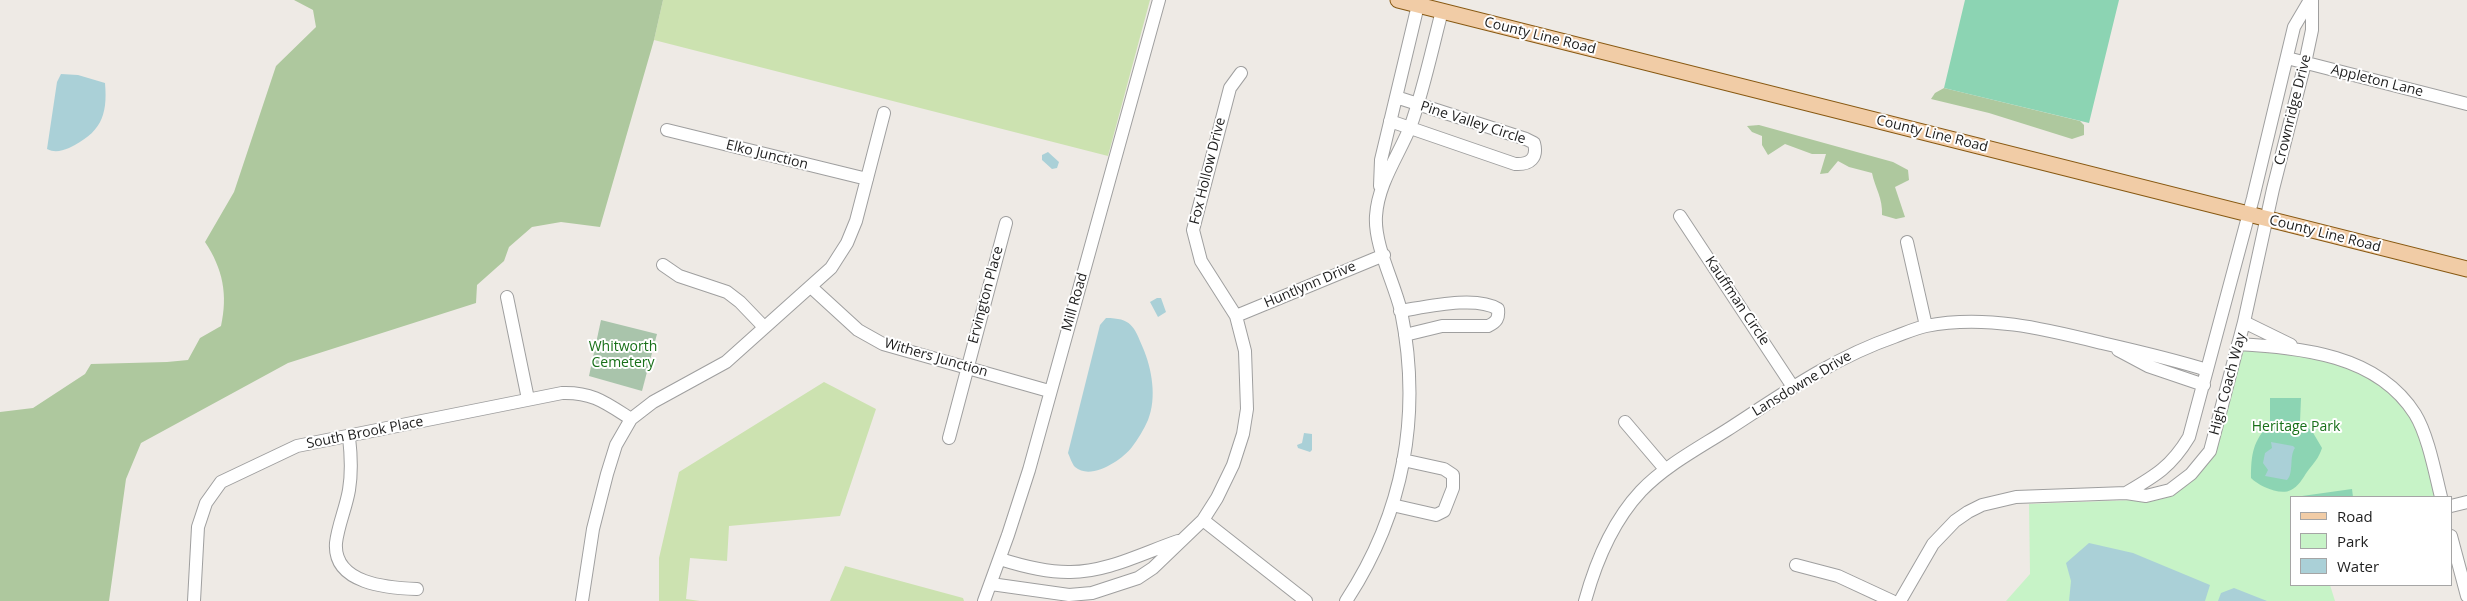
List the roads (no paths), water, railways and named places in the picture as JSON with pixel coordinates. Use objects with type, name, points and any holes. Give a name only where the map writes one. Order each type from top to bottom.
[{"type":"main road","name":"County Line Road","points":[[1398,0],[2467,269]]},
{"type":"street","name":"Mill Road","points":[[984,601],[1000,560],[1028,470],[1159,0]]},
{"type":"street","name":"Crownridge Drive","points":[[2248,214],[2294,27],[2311,0]]},
{"type":"street","name":"Crownridge Drive","points":[[2267,220],[2312,30],[2311,0]]},
{"type":"street","points":[[1346,601],[1367,569],[1383,535],[1407,442],[1411,388],[1405,335],[1400,311],[1378,237],[1375,217],[1381,160],[1418,5]]},
{"type":"street","points":[[1379,191],[1410,126],[1442,11]]},
{"type":"street","name":"Appleton Lane","points":[[2287,58],[2467,104]]},
{"type":"street","name":"Fox Hollow Drive","points":[[991,584],[1069,598],[1092,597],[1138,578],[1153,568],[1180,540],[1203,520],[1217,498],[1233,465],[1243,434],[1247,409],[1245,351],[1236,316],[1201,261],[1193,230],[1230,88],[1241,73]]},
{"type":"street","name":"Pine Valley Circle","points":[[1390,121],[1410,126],[1516,164],[1531,162],[1535,155],[1534,144],[1526,139],[1494,127],[1417,105],[1396,97]]},
{"type":"street","points":[[582,601],[593,529],[607,474],[616,445],[632,419],[653,402],[726,362],[831,268],[847,243],[867,179],[884,113]]},
{"type":"street","name":"Elko Junction","points":[[667,130],[867,179]]},
{"type":"street","name":"High Coach Way","points":[[2126,493],[2162,472],[2175,459],[2189,437],[2248,214]]},
{"type":"street","name":"Kauffman Circle","points":[[1680,216],[1793,387]]},
{"type":"street","name":"High Coach Way","points":[[1900,601],[1934,544],[1955,521],[1982,505],[2016,497],[2126,493],[2146,496],[2170,490],[2191,474],[2210,450],[2241,333],[2267,220]]},
{"type":"street","name":"Ervington Place","points":[[949,438],[1006,222]]},
{"type":"street","points":[[1907,242],[1926,326]]},
{"type":"street","name":"Huntlynn Drive","points":[[1236,316],[1384,255]]},
{"type":"street","points":[[662,265],[679,276],[727,292],[740,302],[764,327]]},
{"type":"street","name":"Withers Junction","points":[[811,287],[848,323],[867,336],[897,349],[1049,391]]},
{"type":"street","points":[[507,297],[528,399]]},
{"type":"street","points":[[1400,311],[1446,303],[1491,304],[1498,309],[1499,316],[1494,323],[1488,326],[1442,326],[1405,335]]},
{"type":"street","name":"Lansdowne Drive","points":[[1585,601],[1597,562],[1607,538],[1641,492],[1665,470],[1831,364],[1870,345],[1926,326],[1971,323],[2034,327],[2153,353],[2206,378],[2228,384]]},
{"type":"street","points":[[2219,327],[2350,362],[2368,371],[2392,389],[2415,414],[2429,452],[2441,496]]},
{"type":"street","points":[[2241,333],[2298,348]]},
{"type":"street","name":"South Brook Place","points":[[194,601],[198,527],[206,503],[222,482],[297,446],[562,393],[579,392],[597,397],[632,419]]},
{"type":"street","points":[[1625,422],[1665,470]]},
{"type":"street","points":[[349,436],[351,462],[349,490],[336,544],[339,557],[354,576],[365,582],[416,589]]},
{"type":"street","points":[[2175,459],[2191,474]]},
{"type":"street","points":[[1392,504],[1436,515],[1444,511],[1453,488],[1453,475],[1444,469],[1403,460]]},
{"type":"street","points":[[2452,506],[2467,502]]},
{"type":"street","points":[[1203,520],[1306,601]]},
{"type":"street","name":"Fox Hollow Drive","points":[[1000,560],[1045,570],[1068,572],[1090,570],[1180,540]]},
{"type":"street","points":[[2452,540],[2467,596]]},
{"type":"street","points":[[1796,565],[1838,576],[1892,601]]},
{"type":"street","points":[[1090,570],[1092,597]]},
{"type":"street","points":[[1068,572],[1069,598]]},
{"type":"water","points":[[61,74],[78,75],[105,83],[106,95],[103,115],[95,130],[69,148],[55,151],[47,149],[57,82]]},
{"type":"water","points":[[1048,152],[1059,162],[1057,168],[1052,169],[1042,160],[1042,155]]},
{"type":"water","points":[[1161,298],[1166,312],[1158,317],[1150,302]]},
{"type":"water","points":[[1106,318],[1121,320],[1134,329],[1146,356],[1151,374],[1153,393],[1151,411],[1132,447],[1114,463],[1089,472],[1075,467],[1068,453],[1100,325]]},
{"type":"water","points":[[1304,433],[1312,434],[1312,450],[1310,452],[1298,448],[1297,445],[1302,443]]},
{"type":"water","points":[[2271,442],[2295,448],[2287,480],[2265,476],[2268,470],[2263,463],[2265,453],[2272,448]]},
{"type":"water","points":[[2089,543],[2133,553],[2210,585],[2205,601],[2069,601],[2071,581],[2066,563]]},
{"type":"water","points":[[2234,588],[2267,601],[2218,601],[2221,593]]},
{"type":"park label","name":"Whitworth Cemetery","points":[[623,356]]},
{"type":"park label","name":"Heritage Park","points":[[2296,427]]}]
